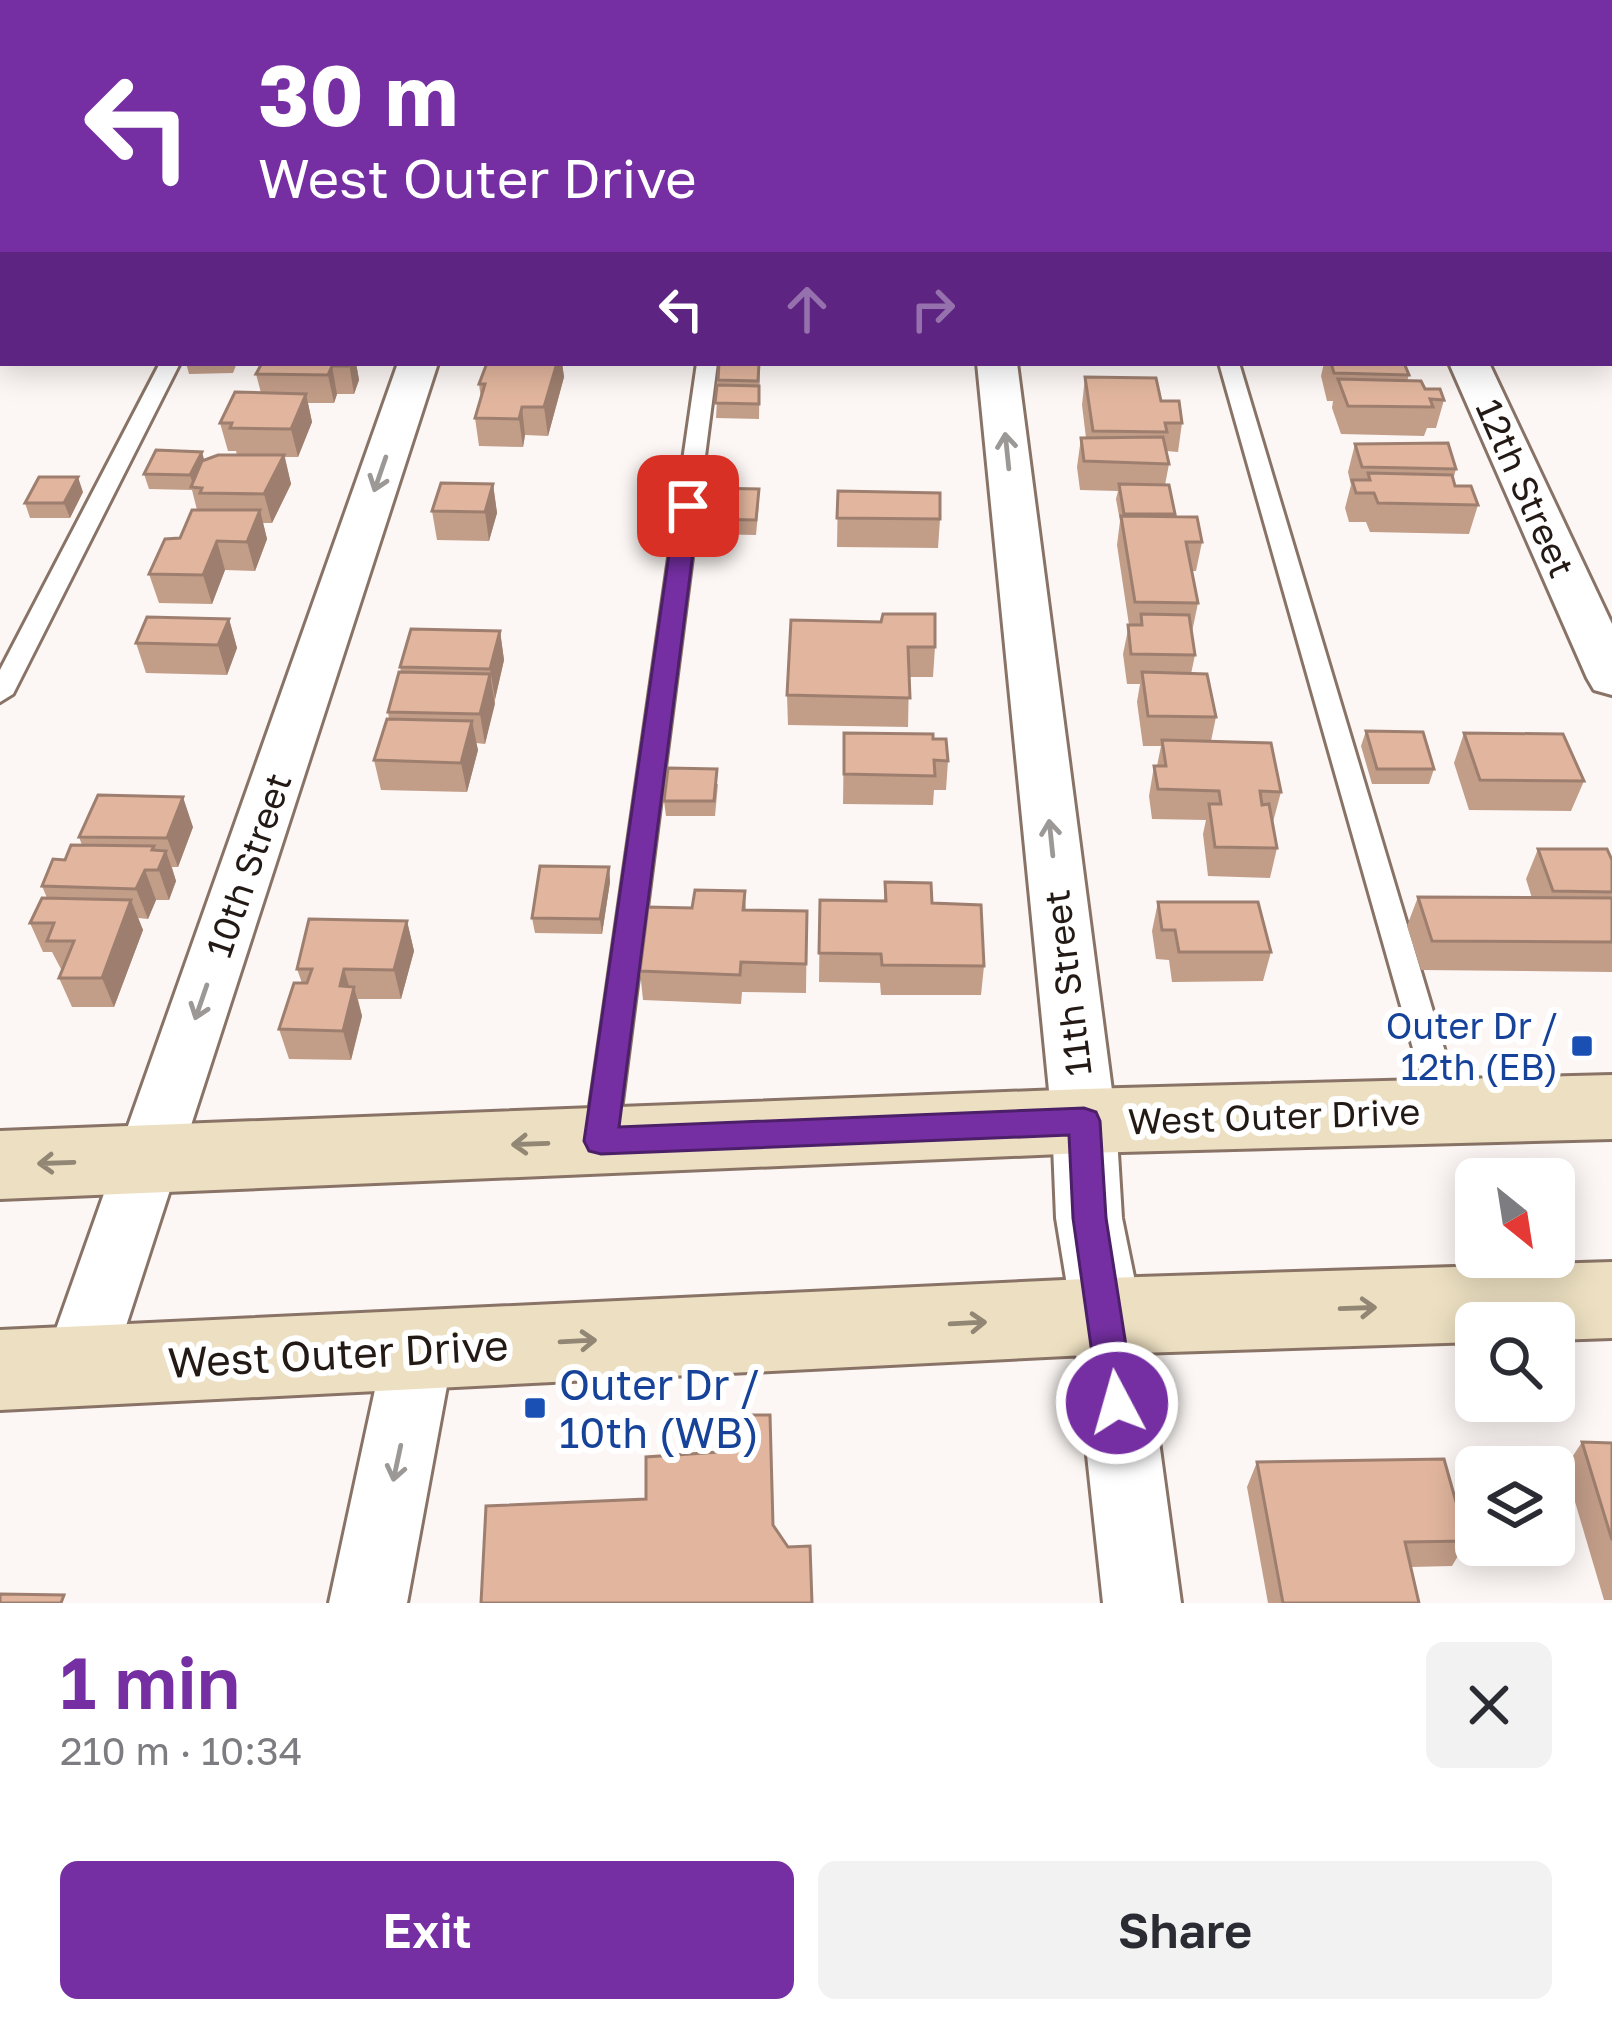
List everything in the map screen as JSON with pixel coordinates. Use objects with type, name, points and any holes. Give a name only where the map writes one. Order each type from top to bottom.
[{"type":"main road","name":"West Outer Drive","points":[[0,1165],[1084,1121],[1612,1107]]},
{"type":"main road","name":"West Outer Drive","points":[[39,1368],[1107,1316],[1612,1300]]},
{"type":"street","name":"10th Street","points":[[39,1368],[148,1159],[417,366]]},
{"type":"street","name":"11th Street","points":[[997,366],[1084,1121],[1089,1218],[1107,1316],[1142,1603]]},
{"type":"street","name":"12th Street","points":[[1470,366],[1612,678]]},
{"type":"street","points":[[368,1603],[419,1348]]},
{"type":"lane","points":[[0,694],[168,366]]},
{"type":"lane","points":[[601,1141],[707,366]]},
{"type":"lane","points":[[1230,366],[1447,1112]]},
{"type":"building","points":[[260,366],[332,366],[328,375],[256,374]]},
{"type":"building","points":[[486,366],[556,366],[544,407],[522,407],[519,419],[475,418],[485,384],[479,384]]},
{"type":"building","points":[[719,366],[759,366],[758,381],[718,380]]},
{"type":"building","points":[[1332,366],[1405,366],[1409,375],[1334,373]]},
{"type":"building","points":[[1085,377],[1156,378],[1161,401],[1179,401],[1182,423],[1165,423],[1167,432],[1093,431]]},
{"type":"building","points":[[1338,379],[1421,381],[1425,389],[1440,389],[1444,400],[1430,399],[1433,407],[1348,406]]},
{"type":"building","points":[[717,385],[759,386],[759,404],[715,403]]},
{"type":"building","points":[[235,392],[306,394],[291,429],[230,428],[232,423],[220,423]]},
{"type":"building","points":[[1163,437],[1169,464],[1084,461],[1081,438]]},
{"type":"building","points":[[1448,443],[1456,469],[1362,467],[1355,444]]},
{"type":"building","points":[[156,450],[202,452],[190,475],[144,474]]},
{"type":"building","points":[[218,455],[284,455],[264,494],[200,493],[202,488],[191,487],[202,461]]},
{"type":"building","points":[[1368,473],[1452,475],[1455,486],[1471,486],[1478,505],[1378,503],[1374,493],[1356,493],[1352,480],[1370,480]]},
{"type":"building","points":[[39,477],[78,477],[64,503],[25,503]]},
{"type":"building","points":[[441,483],[493,484],[485,512],[432,511]]},
{"type":"building","points":[[1119,484],[1169,485],[1175,514],[1124,514]]},
{"type":"building","points":[[709,488],[759,489],[756,520],[705,519]]},
{"type":"building","points":[[838,491],[940,493],[940,519],[837,518]]},
{"type":"building","points":[[192,510],[260,510],[247,542],[217,541],[203,575],[149,574],[165,539],[180,538]]},
{"type":"building","points":[[1121,516],[1197,517],[1202,542],[1186,542],[1198,603],[1135,602]]},
{"type":"building","points":[[883,614],[935,614],[935,647],[908,647],[910,698],[787,695],[791,620],[881,622]]},
{"type":"building","points":[[1141,614],[1189,615],[1195,655],[1131,654],[1128,625],[1142,625]]},
{"type":"building","points":[[147,617],[229,619],[218,645],[136,643]]},
{"type":"building","points":[[411,629],[500,631],[490,669],[400,667]]},
{"type":"building","points":[[399,672],[490,674],[480,714],[388,712]]},
{"type":"building","points":[[1142,672],[1207,674],[1216,717],[1148,716]]},
{"type":"building","points":[[387,719],[472,721],[461,763],[374,760]]},
{"type":"building","points":[[1366,731],[1423,732],[1434,769],[1377,769]]},
{"type":"building","points":[[844,733],[933,734],[933,739],[946,739],[948,761],[934,760],[935,776],[844,774]]},
{"type":"building","points":[[1464,733],[1563,734],[1584,781],[1480,780]]},
{"type":"building","points":[[1162,740],[1271,743],[1281,792],[1260,791],[1262,805],[1269,804],[1277,848],[1215,847],[1209,804],[1221,804],[1219,791],[1158,789],[1154,766],[1166,766]]},
{"type":"building","points":[[668,768],[717,769],[714,801],[664,801]]},
{"type":"building","points":[[98,795],[183,797],[167,838],[79,837]]},
{"type":"building","points":[[71,845],[154,846],[152,850],[166,851],[158,870],[145,870],[136,889],[42,886],[53,859],[65,860]]},
{"type":"building","points":[[1538,849],[1607,849],[1612,860],[1612,892],[1553,891]]},
{"type":"building","points":[[540,866],[609,867],[600,919],[532,918]]},
{"type":"building","points":[[885,882],[931,883],[932,903],[981,905],[984,966],[882,965],[881,954],[819,953],[820,900],[886,901]]},
{"type":"building","points":[[695,890],[745,891],[743,910],[807,911],[806,964],[741,962],[740,975],[640,971],[648,907],[692,908]]},
{"type":"building","points":[[1418,897],[1612,898],[1612,942],[1432,941]]},
{"type":"building","points":[[42,898],[131,900],[102,978],[59,978],[74,941],[47,941],[54,923],[30,923]]},
{"type":"building","points":[[1158,902],[1258,902],[1271,952],[1179,952],[1175,930],[1162,930]]},
{"type":"building","points":[[309,919],[407,921],[394,970],[344,969],[340,986],[354,987],[343,1031],[279,1029],[294,983],[307,983],[312,969],[297,969]]},
{"type":"building","points":[[749,1415],[770,1415],[773,1525],[788,1547],[810,1546],[812,1603],[481,1603],[486,1506],[646,1499],[646,1457],[748,1450]]},
{"type":"building","points":[[1582,1442],[1612,1443],[1612,1540]]},
{"type":"building","points":[[1444,1459],[1455,1498],[1455,1541],[1405,1542],[1419,1603],[1283,1603],[1257,1462]]},
{"type":"building","points":[[0,1594],[64,1595],[61,1603],[0,1603]]},
{"type":"place","name":"Outer Dr / 12th (EB)","points":[[1582,1046]]},
{"type":"place","name":"Outer Dr / 10th (WB)","points":[[535,1408]]},
{"type":"route","points":[[688,506],[601,1141],[1084,1121],[1089,1218],[1117,1403]]}]
